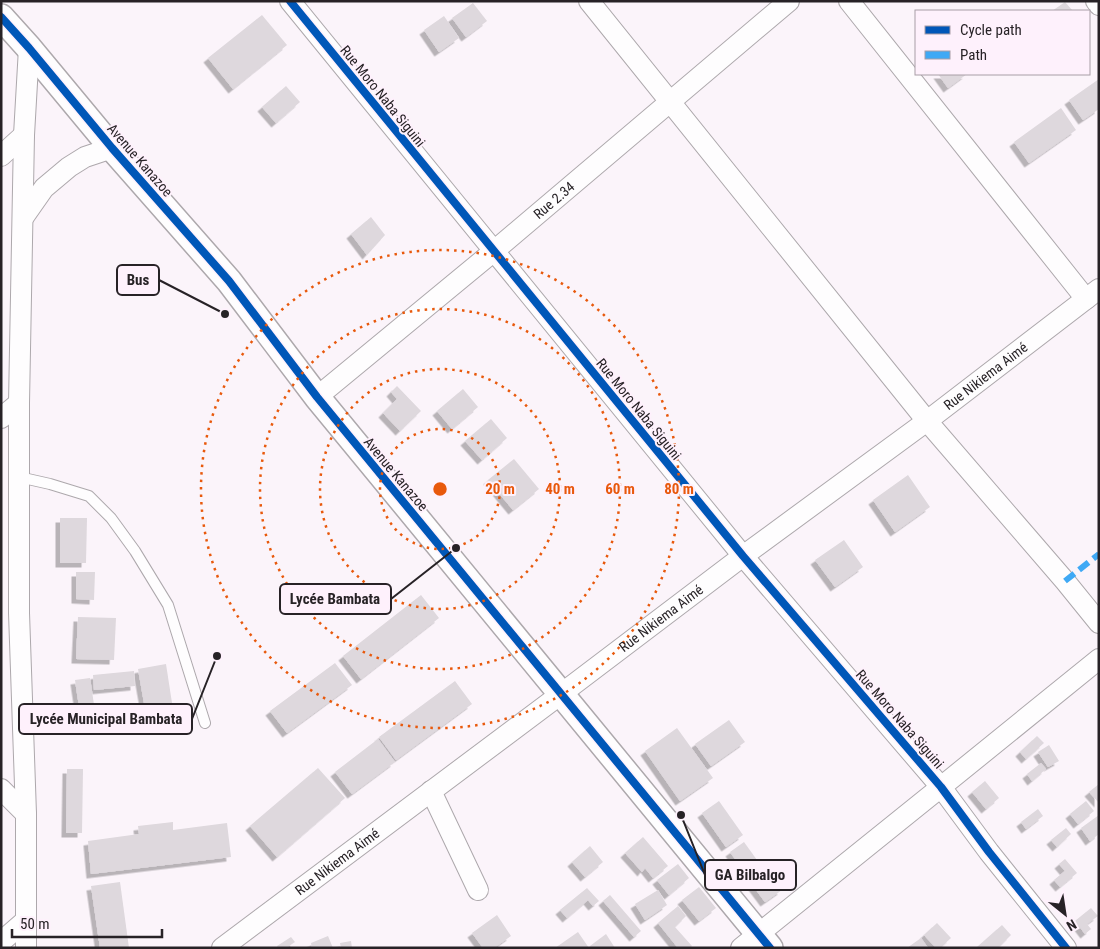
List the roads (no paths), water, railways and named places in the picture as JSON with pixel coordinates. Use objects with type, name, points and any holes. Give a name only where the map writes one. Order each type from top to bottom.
[{"type":"street","name":"Rue Moro Naba Siguini","points":[[290,1],[743,556],[941,787],[989,852],[1066,948]]},
{"type":"street","points":[[589,1],[927,421],[1099,623]]},
{"type":"street","name":"Rue 2.34","points":[[317,397],[494,251],[789,1]]},
{"type":"street","points":[[850,1],[1092,294]]},
{"type":"street","points":[[1096,1],[1099,5]]},
{"type":"street","name":"Avenue Kanazoe","points":[[1,16],[112,148],[229,281],[317,397],[561,694],[756,943]]},
{"type":"street","points":[[26,948],[26,814],[19,613],[19,403],[24,135],[29,48]]},
{"type":"street","points":[[1,156],[24,135]]},
{"type":"street","points":[[23,218],[44,188],[69,167],[85,157],[112,148]]},
{"type":"street","name":"Rue Nikiema Aimé","points":[[222,948],[743,556],[927,421],[1092,294]]},
{"type":"street","points":[[1,418],[19,403]]},
{"type":"street","points":[[756,943],[941,787],[1099,658]]},
{"type":"street","points":[[1,789],[26,814]]},
{"type":"street","points":[[431,791],[478,890]]},
{"type":"street","points":[[1,942],[25,921]]},
{"type":"lane","points":[[19,477],[89,496],[111,518],[135,550],[168,605],[205,723]]},
{"type":"place","name":"Bus","points":[[225,314]]},
{"type":"place","name":"Lycée Bambata","points":[[456,548]]},
{"type":"place","name":"Lycée Municipal Bambata","points":[[217,656]]},
{"type":"place","name":"GA Bilbalgo","points":[[681,815]]}]
